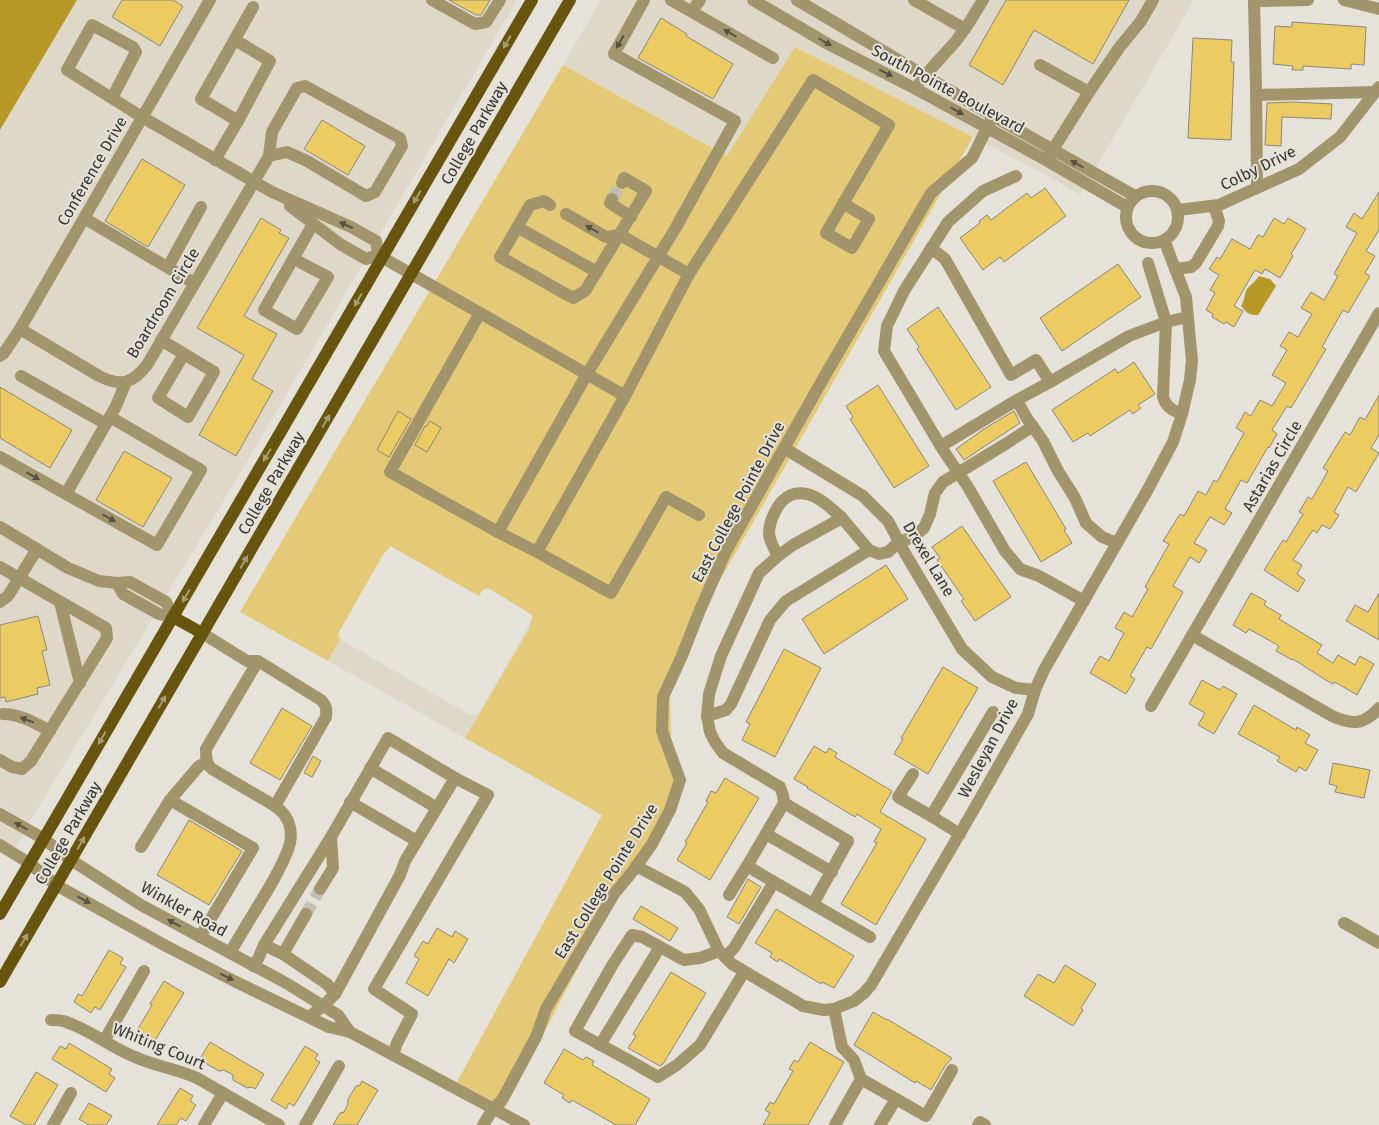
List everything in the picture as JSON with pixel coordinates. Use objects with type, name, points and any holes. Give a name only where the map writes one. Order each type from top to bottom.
[{"type":"main road","name":"College Parkway","points":[[0,914],[380,256],[532,0]]},
{"type":"main road","name":"College Parkway","points":[[0,982],[570,0]]},
{"type":"main road","points":[[173,617],[202,633]]},
{"type":"street","name":"Conference Drive","points":[[0,356],[20,329],[210,0]]},
{"type":"street","points":[[432,0],[475,24],[486,22],[500,0]]},
{"type":"street","points":[[498,532],[587,374],[675,229],[735,120],[614,54],[644,0]]},
{"type":"street","points":[[672,0],[772,58]]},
{"type":"street","points":[[692,11],[700,0]]},
{"type":"street","name":"South Pointe Boulevard","points":[[754,0],[828,44],[914,88],[990,122],[1050,155],[1105,187],[1127,207]]},
{"type":"street","points":[[914,0],[965,29]]},
{"type":"street","points":[[914,88],[965,29],[981,0]]},
{"type":"street","points":[[1050,155],[1089,92],[1119,48],[1141,21],[1153,0]]},
{"type":"street","points":[[1257,188],[1254,1],[1308,0]]},
{"type":"street","points":[[1344,0],[1379,9]]},
{"type":"street","points":[[794,23],[803,1]]},
{"type":"street","name":"South Pointe Boulevard","points":[[803,1],[925,76],[990,122]]},
{"type":"street","points":[[238,121],[201,99],[252,8]]},
{"type":"street","points":[[112,98],[136,52],[133,47],[92,25],[67,70],[142,117],[253,182],[376,241],[380,256]]},
{"type":"street","points":[[215,160],[270,61],[235,40]]},
{"type":"street","points":[[1040,64],[1089,92]]},
{"type":"street","points":[[537,552],[625,396],[689,274],[813,80],[890,125],[843,203]]},
{"type":"street","points":[[305,86],[400,138],[402,146],[375,192],[366,196],[307,161],[287,152],[269,156],[272,132],[297,88],[305,86]]},
{"type":"street","points":[[1256,95],[1377,89]]},
{"type":"street","name":"Colby Drive","points":[[1178,210],[1219,205],[1300,169],[1340,137],[1377,89]]},
{"type":"street","name":"East College Pointe Drive","points":[[483,1125],[493,1109],[502,1100],[536,1037],[546,1009],[614,894],[652,844],[670,810],[680,780],[662,731],[663,697],[725,553],[931,193],[972,158],[990,122]]},
{"type":"street","name":"Boardroom Circle","points":[[20,329],[111,382],[126,382],[138,376],[147,364],[269,156]]},
{"type":"street","points":[[1016,176],[983,192],[948,222],[904,291],[887,326],[884,351],[1005,551],[1020,569],[1039,576],[1084,601]]},
{"type":"street","points":[[550,205],[544,201],[530,205],[500,257],[573,298],[585,291],[646,191],[624,178],[622,183]]},
{"type":"street","name":"South Pointe Boulevard","points":[[1105,187],[1135,196]]},
{"type":"street","points":[[1151,190],[1160,191],[1168,195],[1178,210],[1179,219],[1171,235],[1156,243],[1141,241],[1134,236],[1126,223],[1125,215],[1127,207],[1135,196],[1151,190]]},
{"type":"street","points":[[272,192],[340,244],[366,259],[380,256],[412,273],[625,396]]},
{"type":"street","points":[[612,199],[610,203],[631,217]]},
{"type":"street","points":[[1175,269],[1191,267],[1196,263],[1218,226],[1219,221],[1214,206]]},
{"type":"street","points":[[168,267],[201,207]]},
{"type":"street","points":[[566,214],[606,237],[620,235],[689,274]]},
{"type":"street","points":[[84,218],[194,283]]},
{"type":"street","points":[[294,259],[328,277],[297,329],[264,310],[314,224]]},
{"type":"street","points":[[517,227],[597,272]]},
{"type":"street","name":"Wesleyan Drive","points":[[636,866],[685,892],[699,909],[722,954],[732,964],[803,1006],[814,1009],[834,1009],[854,1001],[871,985],[1028,714],[1035,690],[1044,670],[1173,442],[1182,414],[1192,368],[1192,349],[1186,297],[1164,240]]},
{"type":"street","points":[[931,248],[946,259],[1011,375],[1036,360],[1050,382]]},
{"type":"street","points":[[1148,263],[1166,322],[1163,397],[1169,408],[1182,414]]},
{"type":"street","points":[[480,313],[390,472],[611,594],[666,497],[699,516]]},
{"type":"street","name":"Astarias Circle","points":[[1151,706],[1379,313]]},
{"type":"street","points":[[940,446],[1016,400],[1129,336],[1166,322],[1188,317]]},
{"type":"street","points":[[161,340],[214,372],[188,417],[158,398],[184,354]]},
{"type":"street","points":[[0,457],[157,545],[202,470],[21,376]]},
{"type":"street","points":[[66,494],[108,421],[126,382]]},
{"type":"street","points":[[1016,400],[1043,441],[1058,471],[1075,498],[1086,523],[1102,537],[1117,543]]},
{"type":"street","points":[[778,556],[770,536],[771,521],[783,502],[791,495],[807,494],[816,498],[842,518],[869,550],[879,554],[888,552],[899,542],[913,537],[924,528],[930,514],[935,493],[943,482],[1033,426]]},
{"type":"street","name":"Drexel Lane","points":[[784,448],[863,496],[888,521],[962,648],[992,677],[1016,688],[1035,690]]},
{"type":"street","points":[[729,895],[784,803],[780,787],[723,753],[715,742],[710,732],[707,716],[709,694],[721,656],[759,573],[778,556],[807,537],[842,518]]},
{"type":"street","points":[[0,527],[68,568],[98,581],[117,583],[123,594],[159,614],[173,617]]},
{"type":"street","points":[[0,602],[8,596],[20,579],[37,549]]},
{"type":"street","points":[[707,716],[726,710],[731,704],[770,620],[786,601],[869,550]]},
{"type":"street","points":[[0,567],[106,628],[107,638],[31,761],[22,769],[12,768],[0,760]]},
{"type":"street","points":[[60,602],[80,683]]},
{"type":"street","points":[[202,633],[247,661],[258,662],[325,704],[327,709],[326,717],[275,806]]},
{"type":"street","points":[[1192,635],[1332,716],[1346,722],[1360,722],[1372,716],[1379,708]]},
{"type":"street","points":[[230,953],[287,855],[290,842],[288,819],[282,811],[212,769],[207,762],[206,749],[258,662]]},
{"type":"street","points":[[931,816],[993,712]]},
{"type":"street","points":[[3,714],[28,719],[50,731]]},
{"type":"street","points":[[253,966],[388,738],[455,778],[488,795],[374,989],[412,1014],[392,1056]]},
{"type":"street","points":[[142,848],[170,800],[199,766],[207,762]]},
{"type":"street","points":[[370,768],[437,808]]},
{"type":"street","points":[[913,774],[898,797],[960,834]]},
{"type":"street","points":[[309,1017],[324,1006],[335,994],[400,875],[405,862],[455,778]]},
{"type":"street","points":[[170,800],[254,848],[200,937]]},
{"type":"street","points":[[350,802],[417,841]]},
{"type":"street","points":[[784,803],[848,841],[813,904]]},
{"type":"street","name":"Winkler Road","points":[[0,814],[44,839],[71,860],[141,905],[286,983],[324,1006],[338,1015],[350,1032]]},
{"type":"street","points":[[766,834],[832,872]]},
{"type":"street","points":[[320,889],[333,868],[331,837]]},
{"type":"street","name":"Winkler Road","points":[[0,845],[29,863],[56,885],[166,946],[329,1027],[350,1032],[524,1125]]},
{"type":"street","points":[[747,866],[870,937]]},
{"type":"street","points":[[744,972],[700,1044],[677,1064],[658,1077],[575,1031],[613,964],[632,935],[642,937],[684,960],[722,954],[734,948],[774,882]]},
{"type":"street","points":[[283,954],[306,914]]},
{"type":"street","points":[[1344,923],[1379,942]]},
{"type":"street","points":[[264,945],[283,954],[328,984],[335,994]]},
{"type":"street","points":[[600,1045],[660,947]]},
{"type":"street","points":[[104,1041],[144,971]]},
{"type":"street","points":[[834,1009],[842,1047],[854,1060],[861,1079],[896,1099],[923,1120],[952,1070]]},
{"type":"street","name":"Whiting Court","points":[[51,1020],[65,1021],[136,1058],[197,1078],[279,1125]]},
{"type":"street","points":[[305,1125],[339,1066]]},
{"type":"street","points":[[835,1125],[861,1079]]},
{"type":"street","points":[[54,1125],[71,1093]]},
{"type":"street","points":[[204,1125],[223,1093]]},
{"type":"street","points":[[880,1125],[896,1099]]},
{"type":"street","points":[[978,1125],[980,1122],[985,1125]]},
{"type":"shaded area","points":[[0,0],[77,0],[0,130]]},
{"type":"shaded area","points":[[77,0],[517,0],[244,467],[29,823],[0,806],[0,130]]},
{"type":"shaded area","points":[[601,0],[1194,0],[1080,195],[973,137],[795,47],[728,156],[563,65]]},
{"type":"shaded area","points":[[795,47],[973,137],[703,610],[670,692],[671,738],[679,788],[612,902],[505,1108],[457,1082],[602,815],[465,738],[531,626],[529,625],[532,615],[490,589],[484,589],[479,596],[390,546],[384,553],[339,632],[340,639],[328,661],[240,612],[563,65],[727,156]]},
{"type":"shaded area","points":[[1259,276],[1270,279],[1276,286],[1258,315],[1252,315],[1241,306],[1247,289]]},
{"type":"shaded area","points":[[529,625],[531,626],[465,738],[328,661],[340,639],[470,715],[474,715],[479,713]]},
{"type":"shaded area","points":[[0,821],[23,834],[16,847],[0,838]]},
{"type":"building","points":[[122,0],[173,0],[183,6],[160,46],[112,17]]},
{"type":"building","points":[[449,0],[490,0],[481,15],[476,15]]},
{"type":"building","points":[[1006,0],[1129,0],[1093,64],[1034,30],[1003,85],[969,65]]},
{"type":"building","points":[[661,18],[687,34],[686,36],[733,64],[713,99],[638,58]]},
{"type":"building","points":[[1292,22],[1366,27],[1364,65],[1351,64],[1351,69],[1303,66],[1303,70],[1292,70],[1293,66],[1273,64],[1275,26],[1292,27]]},
{"type":"building","points":[[1193,38],[1232,40],[1231,62],[1234,62],[1231,140],[1188,138]]},
{"type":"building","points":[[1267,103],[1332,104],[1331,119],[1282,117],[1281,146],[1265,145]]},
{"type":"building","points":[[322,120],[365,146],[348,175],[304,149]]},
{"type":"building","points":[[142,159],[185,185],[148,247],[105,221]]},
{"type":"building","points":[[1045,188],[1066,216],[1004,262],[1000,257],[983,270],[960,238],[980,223],[979,221],[987,215],[991,220],[1027,193],[1031,198]]},
{"type":"building","points":[[1379,192],[1379,230],[1366,251],[1375,256],[1365,273],[1370,276],[1348,313],[1343,310],[1322,347],[1326,349],[1291,408],[1287,406],[1272,430],[1277,434],[1247,483],[1241,480],[1225,509],[1232,513],[1224,525],[1210,517],[1194,543],[1207,550],[1199,563],[1190,557],[1173,586],[1183,592],[1151,649],[1147,647],[1130,676],[1135,679],[1126,694],[1090,673],[1100,656],[1109,661],[1124,633],[1115,628],[1124,612],[1132,617],[1148,589],[1145,587],[1169,544],[1163,541],[1180,514],[1184,516],[1198,491],[1206,495],[1214,480],[1217,482],[1244,433],[1236,428],[1245,412],[1251,416],[1260,400],[1272,406],[1286,383],[1272,375],[1287,350],[1280,346],[1289,332],[1298,337],[1312,314],[1301,308],[1311,292],[1324,300],[1338,276],[1334,274],[1357,233],[1346,227],[1354,213],[1362,219]]},
{"type":"building","points":[[261,218],[281,230],[279,233],[289,238],[244,316],[277,334],[252,379],[273,391],[236,456],[199,435],[244,355],[197,328]]},
{"type":"building","points":[[1274,218],[1284,224],[1288,218],[1306,229],[1291,254],[1293,256],[1280,278],[1265,269],[1262,274],[1255,270],[1234,306],[1243,311],[1234,327],[1226,322],[1224,324],[1212,317],[1213,314],[1206,310],[1215,293],[1210,290],[1219,275],[1209,269],[1217,257],[1220,259],[1232,239],[1250,249],[1258,235],[1263,237]]},
{"type":"building","points":[[1118,264],[1141,297],[1062,351],[1040,318]]},
{"type":"building","points":[[938,307],[991,387],[956,410],[917,349],[919,347],[907,329]]},
{"type":"building","points":[[1134,362],[1155,394],[1138,405],[1141,408],[1133,414],[1130,410],[1090,436],[1088,433],[1073,442],[1052,410],[1115,369],[1118,373]]},
{"type":"building","points":[[878,385],[929,466],[894,488],[850,419],[853,417],[846,406]]},
{"type":"building","points":[[0,387],[72,430],[50,468],[0,438]]},
{"type":"building","points":[[1379,395],[1379,435],[1371,448],[1379,453],[1356,492],[1348,487],[1334,512],[1339,515],[1330,529],[1322,525],[1317,533],[1313,530],[1293,560],[1302,565],[1297,574],[1305,580],[1298,592],[1264,570],[1283,540],[1286,542],[1303,514],[1299,512],[1308,497],[1312,499],[1328,471],[1323,468],[1345,432],[1350,435],[1360,417],[1365,420]]},
{"type":"building","points":[[398,411],[411,419],[389,457],[377,450]]},
{"type":"building","points":[[1014,411],[1020,423],[964,460],[956,449]]},
{"type":"building","points":[[430,421],[441,428],[427,452],[415,445],[425,426]]},
{"type":"building","points":[[124,451],[172,478],[143,527],[96,500]]},
{"type":"building","points":[[1026,462],[1066,529],[1064,530],[1072,543],[1041,562],[993,481]]},
{"type":"building","points":[[962,526],[1011,597],[975,621],[961,601],[964,599],[937,560],[940,558],[932,547]]},
{"type":"building","points":[[886,565],[908,599],[824,654],[802,619]]},
{"type":"building","points":[[1251,593],[1266,601],[1264,605],[1281,615],[1279,619],[1322,645],[1317,653],[1333,663],[1338,655],[1355,665],[1360,656],[1374,664],[1357,695],[1335,682],[1333,684],[1293,659],[1276,651],[1279,646],[1249,629],[1246,633],[1233,625]]},
{"type":"building","points":[[1379,593],[1379,640],[1346,621],[1355,605],[1368,612]]},
{"type":"building","points":[[38,616],[47,650],[42,651],[50,685],[37,688],[38,694],[6,702],[5,697],[0,698],[0,625]]},
{"type":"building","points":[[784,649],[821,668],[775,757],[742,740],[750,724],[746,722]]},
{"type":"building","points":[[943,667],[978,688],[928,774],[894,754],[903,739],[901,738]]},
{"type":"building","points":[[1202,680],[1220,690],[1223,686],[1237,694],[1214,734],[1198,725],[1205,713],[1189,704]]},
{"type":"building","points":[[1254,705],[1296,730],[1297,727],[1310,735],[1305,743],[1318,750],[1306,771],[1299,767],[1296,772],[1277,761],[1280,757],[1238,734]]},
{"type":"building","points":[[282,708],[312,726],[280,780],[250,763]]},
{"type":"building","points":[[814,746],[826,753],[829,748],[837,753],[835,757],[892,791],[880,812],[926,839],[876,925],[841,904],[877,843],[874,842],[881,829],[857,814],[855,817],[794,779]]},
{"type":"building","points":[[313,756],[321,761],[312,777],[304,773]]},
{"type":"building","points":[[1333,763],[1370,770],[1364,798],[1335,792],[1337,786],[1329,784]]},
{"type":"building","points":[[725,778],[759,798],[710,880],[677,860],[708,802],[706,801],[711,791],[716,793]]},
{"type":"building","points":[[189,820],[242,851],[209,905],[157,875]]},
{"type":"building","points":[[748,879],[761,887],[739,924],[727,917]]},
{"type":"building","points":[[641,906],[678,928],[670,941],[633,919]]},
{"type":"building","points":[[776,909],[854,956],[834,988],[822,982],[821,984],[779,959],[778,962],[770,957],[772,953],[755,943]]},
{"type":"building","points":[[437,928],[452,937],[455,931],[468,939],[454,963],[449,959],[428,996],[406,983],[419,959],[414,956],[423,941],[428,944]]},
{"type":"building","points":[[109,950],[123,958],[120,964],[126,967],[100,1010],[95,1007],[91,1013],[74,1002],[78,994],[82,996]]},
{"type":"building","points":[[1065,965],[1096,984],[1081,1008],[1083,1010],[1073,1026],[1024,996],[1038,974],[1054,983]]},
{"type":"building","points":[[671,972],[706,993],[660,1066],[628,1048],[636,1036],[633,1034]]},
{"type":"building","points":[[164,981],[184,993],[151,1047],[133,1037]]},
{"type":"building","points":[[873,1012],[952,1058],[931,1090],[916,1081],[915,1083],[854,1045]]},
{"type":"building","points":[[210,1042],[264,1074],[255,1089],[252,1087],[247,1088],[233,1080],[233,1075],[224,1070],[219,1071],[207,1064],[201,1057]]},
{"type":"building","points":[[810,1042],[844,1062],[808,1125],[763,1125],[770,1113],[765,1110],[770,1102],[774,1104],[793,1071],[789,1069],[794,1060],[798,1062]]},
{"type":"building","points":[[69,1043],[112,1069],[109,1074],[115,1078],[106,1092],[52,1059],[60,1046],[66,1049]]},
{"type":"building","points":[[305,1046],[318,1054],[315,1059],[320,1062],[294,1106],[289,1103],[286,1109],[271,1100]]},
{"type":"building","points":[[564,1049],[583,1060],[586,1057],[594,1061],[592,1065],[650,1099],[635,1125],[616,1125],[572,1100],[570,1103],[562,1098],[564,1095],[544,1083]]},
{"type":"building","points":[[36,1072],[58,1085],[34,1125],[26,1125],[10,1116]]},
{"type":"building","points":[[362,1081],[378,1090],[357,1125],[333,1125],[340,1113],[344,1112],[348,1099],[356,1086],[360,1085]]},
{"type":"building","points":[[180,1088],[193,1096],[190,1101],[196,1105],[186,1121],[181,1118],[176,1125],[157,1125]]},
{"type":"building","points":[[89,1103],[112,1116],[106,1125],[89,1125],[79,1119]]},
{"type":"tunnel","points":[[612,199],[622,183]]},
{"type":"tunnel","points":[[306,914],[320,889]]}]
